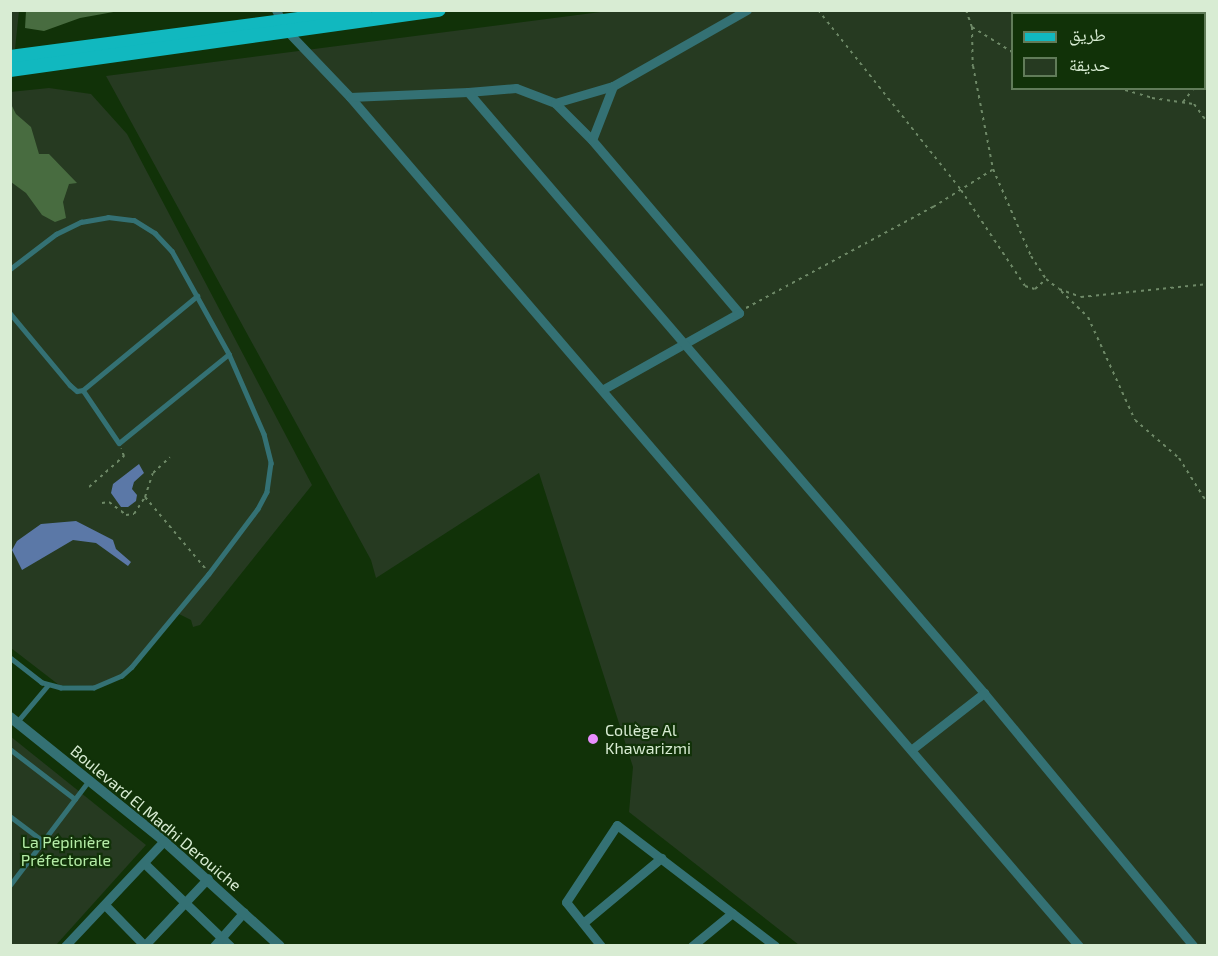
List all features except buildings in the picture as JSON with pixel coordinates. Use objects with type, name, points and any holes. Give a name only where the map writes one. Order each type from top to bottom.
[{"type":"main road","points":[[10,57],[365,10]]},
{"type":"main road","points":[[10,70],[282,21],[439,10]]},
{"type":"street","points":[[555,103],[613,86],[747,10]]},
{"type":"street","points":[[282,21],[350,97],[1078,945]]},
{"type":"street","points":[[592,140],[613,86]]},
{"type":"street","points":[[350,97],[516,88],[555,103],[592,140],[739,312],[602,390]]},
{"type":"street","points":[[468,92],[984,693],[1193,945]]},
{"type":"street","points":[[911,750],[984,693]]},
{"type":"street","name":"Boulevard El Madhi Derouiche","points":[[14,719],[208,878],[280,945]]},
{"type":"street","points":[[601,945],[566,902],[617,825],[775,945]]},
{"type":"street","points":[[65,945],[164,841]]},
{"type":"street","points":[[583,923],[661,858]]},
{"type":"street","points":[[144,863],[185,904],[218,942],[230,945]]},
{"type":"street","points":[[105,905],[145,945],[208,878]]},
{"type":"street","points":[[218,942],[244,912]]},
{"type":"street","points":[[692,945],[732,913]]},
{"type":"lane","points":[[10,269],[57,234],[81,222],[108,217],[134,220],[155,233],[172,251],[229,354],[268,444],[271,472],[267,492],[258,509],[209,574],[122,676],[102,686],[85,689],[48,685],[10,658]]},
{"type":"lane","points":[[10,313],[77,391],[83,390],[197,296]]},
{"type":"lane","points":[[83,390],[119,443],[229,354]]},
{"type":"lane","points":[[14,719],[48,685]]},
{"type":"lane","points":[[10,749],[75,799]]},
{"type":"lane","points":[[10,885],[89,781]]},
{"type":"lane","points":[[10,816],[43,841]]},
{"type":"path","points":[[818,10],[961,190],[1025,286],[1035,289],[1046,279]]},
{"type":"path","points":[[966,10],[972,27],[973,66],[993,169],[1031,256],[1046,279],[1088,317],[1135,420],[1179,458],[1208,504]]},
{"type":"path","points":[[972,27],[1011,51]]},
{"type":"path","points":[[1127,90],[1194,104],[1208,123]]},
{"type":"path","points":[[1183,102],[1192,90]]},
{"type":"path","points":[[739,312],[961,190],[993,169]]},
{"type":"path","points":[[1059,289],[1081,297],[1208,284]]},
{"type":"path","points":[[88,487],[124,456],[119,443]]},
{"type":"path","points":[[102,503],[109,502],[126,515],[135,514],[145,497],[153,473],[170,457]]},
{"type":"path","points":[[145,497],[209,574]]},
{"type":"green space","points":[[26,10],[119,11],[80,18],[44,31],[25,28]]},
{"type":"green space","points":[[616,10],[1207,11],[1207,945],[799,945],[629,812],[633,767],[539,473],[376,578],[371,560],[106,76]]},
{"type":"green space","points":[[10,11],[19,11],[15,49],[11,49]]},
{"type":"green space","points":[[49,88],[91,94],[127,134],[312,485],[200,625],[193,627],[191,620],[179,614],[129,671],[96,686],[59,685],[11,648],[10,92]]},
{"type":"green space","points":[[11,104],[16,114],[31,127],[39,154],[49,154],[77,183],[69,184],[63,202],[66,218],[55,222],[42,215],[26,193],[11,182]]},
{"type":"green space","name":"La Pépinière Préfectorale","points":[[10,736],[146,845],[56,945],[11,945]]},
{"type":"water","points":[[139,464],[144,473],[134,482],[132,489],[137,495],[136,501],[128,507],[121,507],[111,493],[113,484]]},
{"type":"water","points":[[76,521],[113,540],[116,549],[131,562],[128,566],[96,543],[73,540],[22,570],[12,550],[17,541],[41,524]]},
{"type":"place","name":"Collège Al Khawarizmi","points":[[593,739]]}]
